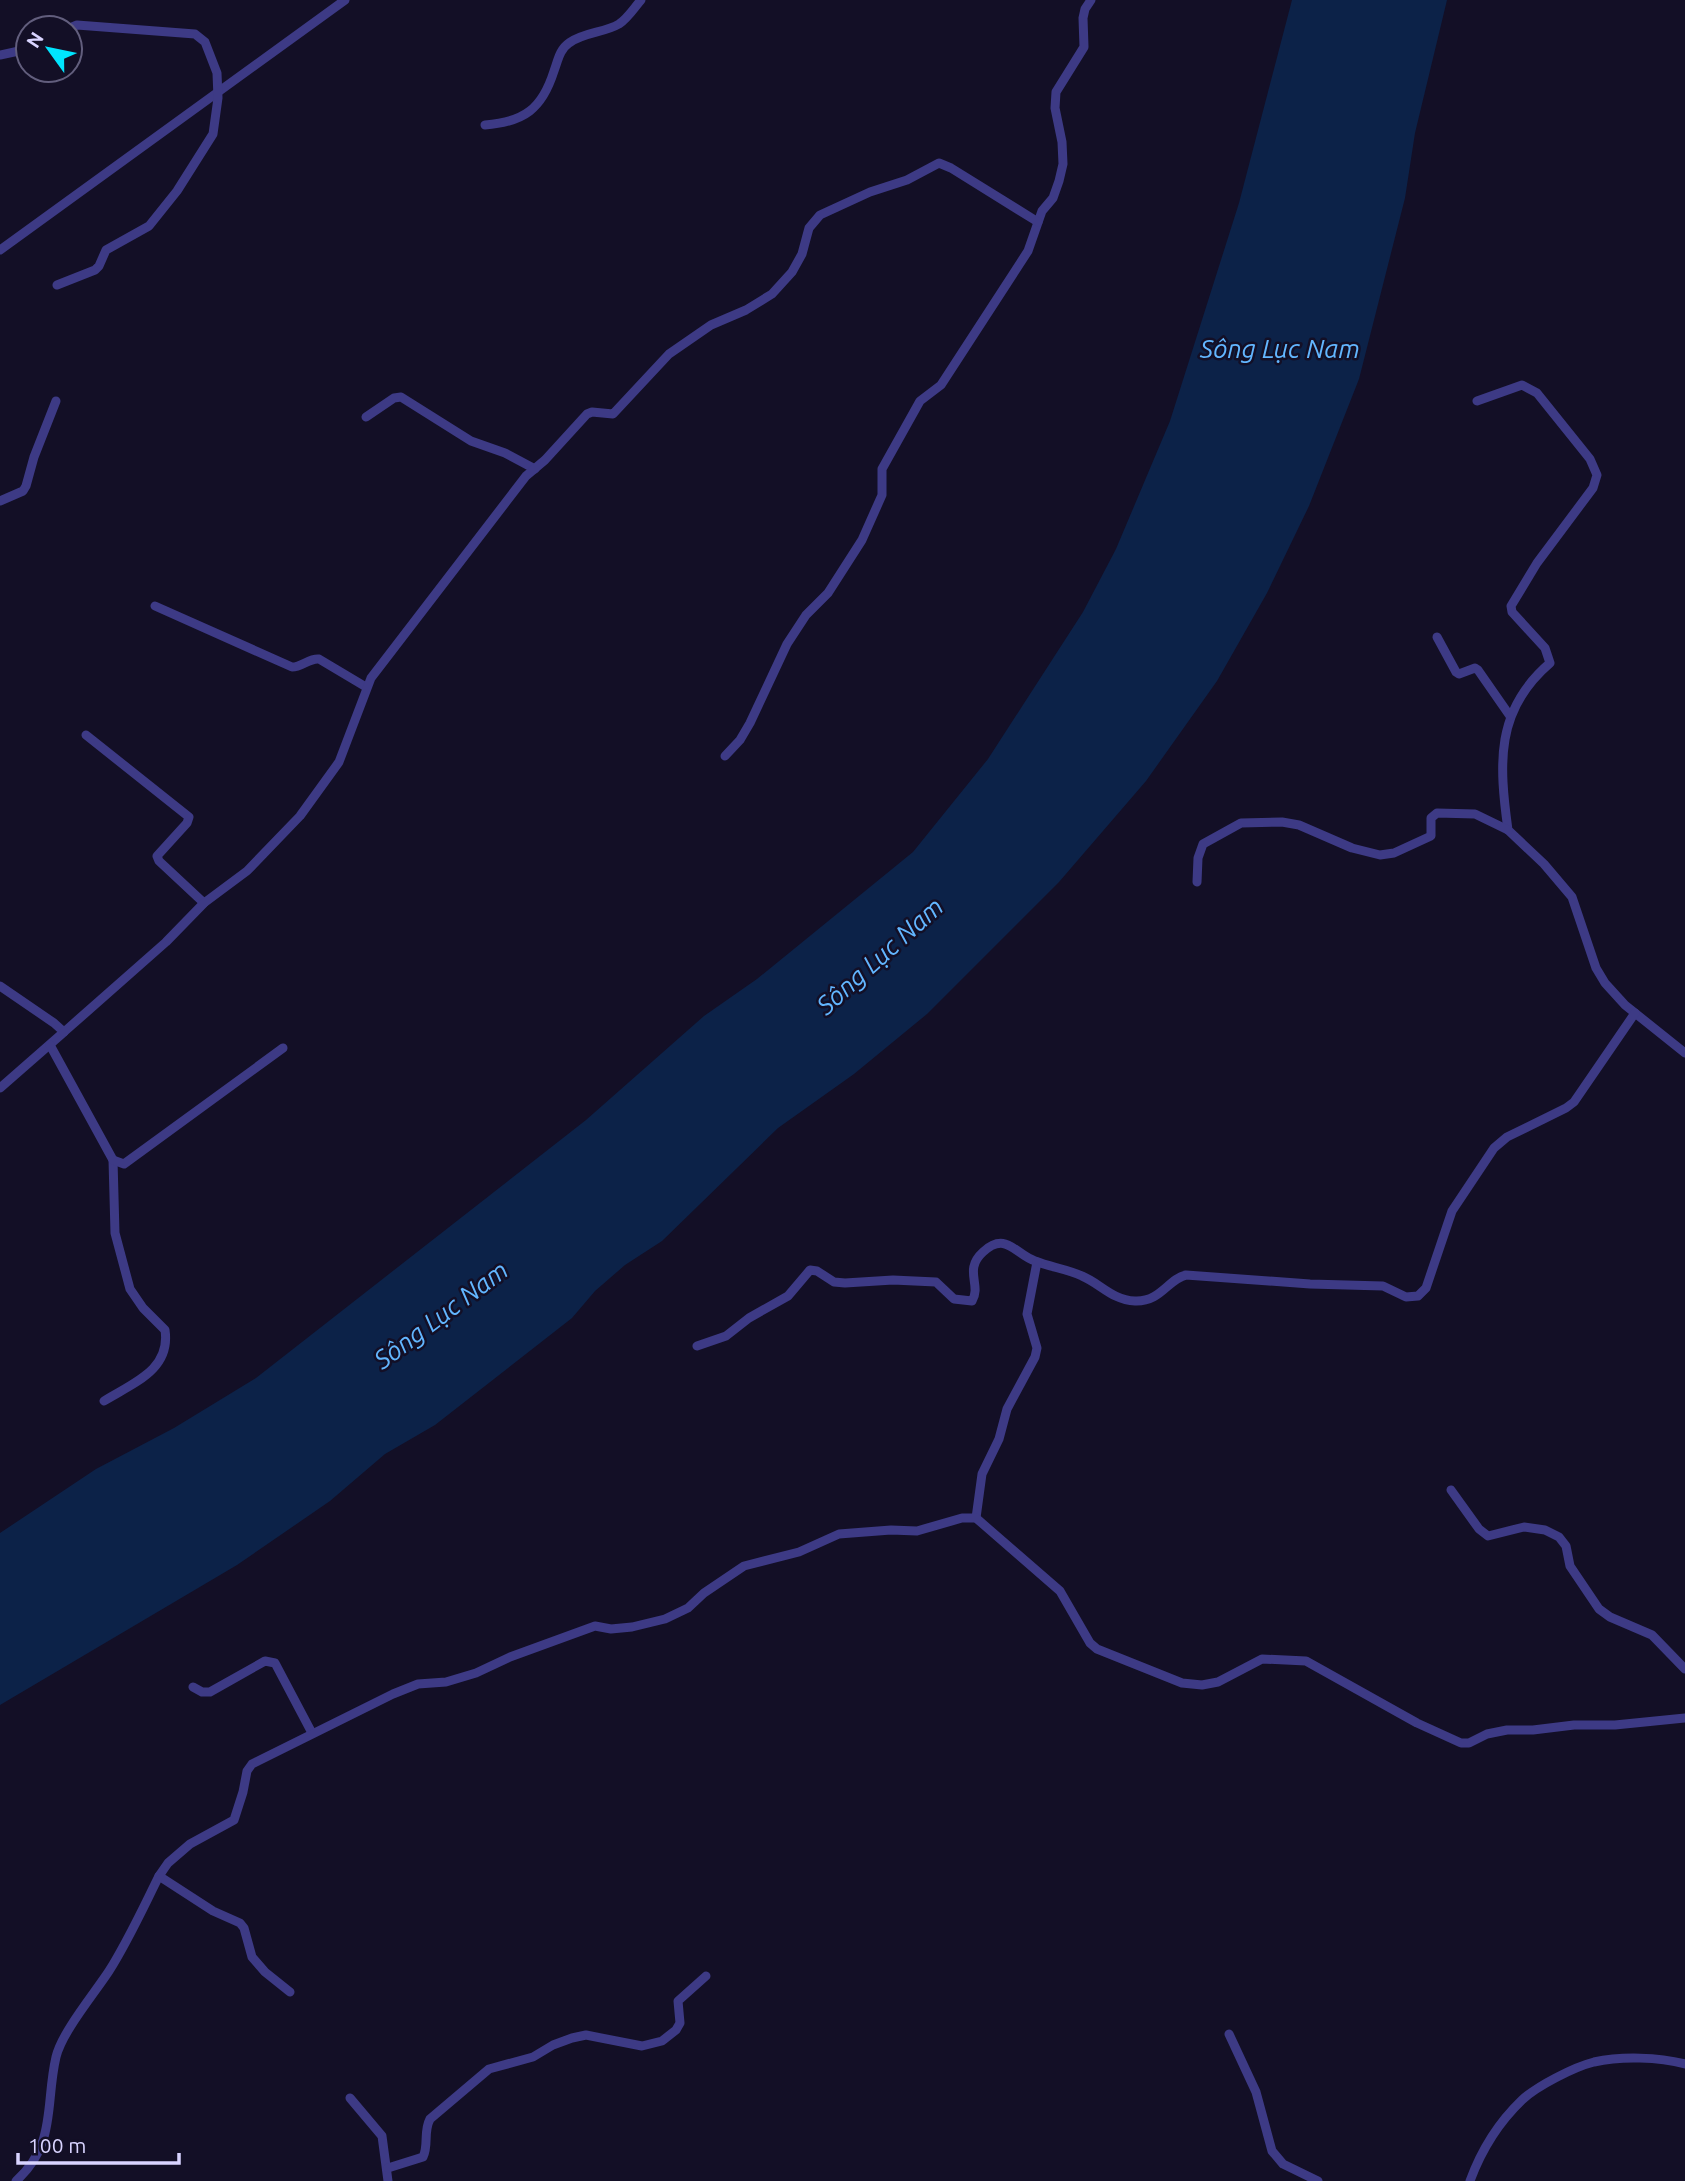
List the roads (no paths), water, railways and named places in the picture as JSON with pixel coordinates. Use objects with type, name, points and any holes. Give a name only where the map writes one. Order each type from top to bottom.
[{"type":"street","points":[[0,250],[345,0]]},
{"type":"street","points":[[485,125],[509,123],[521,118],[547,92],[559,55],[567,44],[583,35],[609,29],[621,23],[641,0]]},
{"type":"street","points":[[725,756],[740,740],[750,723],[787,644],[806,615],[828,593],[862,540],[881,495],[882,469],[920,401],[941,385],[1028,251],[1038,222],[1056,190],[1063,164],[1062,142],[1055,108],[1056,92],[1083,47],[1083,18],[1091,0]]},
{"type":"street","points":[[57,285],[94,270],[99,266],[106,250],[149,226],[177,191],[213,134],[218,93],[217,73],[205,42],[195,34],[84,26]]},
{"type":"street","points":[[0,1088],[166,942],[204,903],[247,871],[275,843],[321,789],[339,762],[366,687],[382,661],[474,546],[490,521],[535,469],[587,414],[613,414],[670,354],[711,325],[747,310],[772,294],[792,272],[802,254],[812,223],[820,215],[839,205],[907,180],[939,163],[1038,222]]},
{"type":"street","points":[[1478,401],[1522,385],[1529,387],[1565,426],[1595,467],[1597,475],[1594,488],[1537,563],[1511,606],[1512,612],[1545,648],[1550,663],[1533,681],[1510,716],[1506,728],[1503,765],[1508,830]]},
{"type":"street","points":[[366,417],[394,398],[401,397],[471,440],[535,469]]},
{"type":"street","points":[[0,501],[23,491],[26,486],[34,457],[56,401]]},
{"type":"street","points":[[155,606],[292,667],[319,659],[366,687]]},
{"type":"street","points":[[1437,637],[1456,672],[1459,674],[1475,668],[1478,670],[1510,716]]},
{"type":"street","points":[[86,735],[189,817],[187,823],[157,856],[159,861],[204,903]]},
{"type":"street","points":[[1197,882],[1198,858],[1203,844],[1241,822],[1282,822],[1298,825],[1352,848],[1387,855],[1431,836],[1431,818],[1437,813],[1475,814],[1508,830],[1565,888],[1576,907],[1598,975],[1635,1013],[1685,1053]]},
{"type":"street","points":[[0,986],[64,1032]]},
{"type":"street","points":[[696,1346],[726,1336],[749,1318],[788,1296],[810,1270],[817,1271],[834,1282],[936,1282],[954,1298],[968,1302],[974,1299],[975,1295],[972,1270],[975,1261],[991,1246],[1006,1243],[1037,1262],[1082,1276],[1116,1298],[1135,1301],[1143,1301],[1161,1293],[1186,1275],[1383,1286],[1406,1297],[1418,1296],[1426,1288],[1452,1211],[1494,1148],[1507,1137],[1574,1102],[1635,1013]]},
{"type":"street","points":[[50,1045],[113,1160],[115,1233],[121,1263],[130,1289],[143,1308],[162,1325],[166,1340],[165,1352],[153,1369],[104,1401]]},
{"type":"street","points":[[113,1160],[124,1164],[283,1048]]},
{"type":"street","points":[[976,1518],[982,1474],[999,1439],[1007,1409],[1035,1357],[1037,1348],[1027,1314],[1037,1262]]},
{"type":"street","points":[[1451,1490],[1479,1529],[1488,1536],[1524,1527],[1545,1530],[1559,1537],[1566,1546],[1570,1566],[1599,1609],[1610,1617],[1652,1635],[1685,1669]]},
{"type":"street","points":[[16,2181],[32,2162],[48,2127],[56,2057],[60,2048],[111,1969],[168,1863],[190,1844],[234,1820],[246,1774],[252,1764],[418,1684],[446,1682],[476,1673],[570,1633],[595,1626],[611,1629],[632,1628],[665,1619],[688,1608],[704,1593],[744,1566],[799,1552],[830,1537],[850,1532],[917,1531],[962,1518],[976,1518],[1060,1591],[1090,1643],[1097,1649],[1182,1683],[1202,1685],[1218,1682],[1262,1659],[1306,1661],[1417,1723],[1461,1744],[1507,1730],[1615,1725],[1685,1718]]},
{"type":"street","points":[[193,1687],[202,1692],[210,1692],[265,1661],[272,1661],[312,1733]]},
{"type":"street","points":[[159,1876],[213,1911],[240,1923],[244,1928],[252,1957],[265,1972],[290,1992]]},
{"type":"street","points":[[388,2168],[423,2157],[426,2149],[426,2128],[430,2119],[489,2068],[523,2061],[553,2045],[586,2035],[642,2046],[662,2041],[676,2030],[680,2023],[678,2001],[706,1976]]},
{"type":"street","points":[[1229,2034],[1256,2092],[1272,2151],[1283,2164],[1318,2181]]},
{"type":"street","points":[[1470,2181],[1487,2143],[1515,2108],[1523,2099],[1558,2078],[1593,2062],[1658,2058],[1685,2064]]},
{"type":"street","points":[[350,2098],[382,2136],[388,2181]]},
{"type":"water","name":"Sông Lục Nam","points":[[1292,0],[1447,0],[1415,133],[1405,198],[1359,379],[1309,506],[1267,593],[1217,681],[1146,781],[1059,882],[927,1014],[854,1074],[778,1128],[662,1241],[625,1265],[595,1291],[572,1318],[435,1425],[385,1454],[330,1501],[237,1565],[0,1705],[0,1533],[96,1469],[174,1428],[256,1378],[586,1120],[704,1016],[757,979],[913,852],[988,759],[1083,612],[1116,549],[1170,421],[1239,203]]}]
